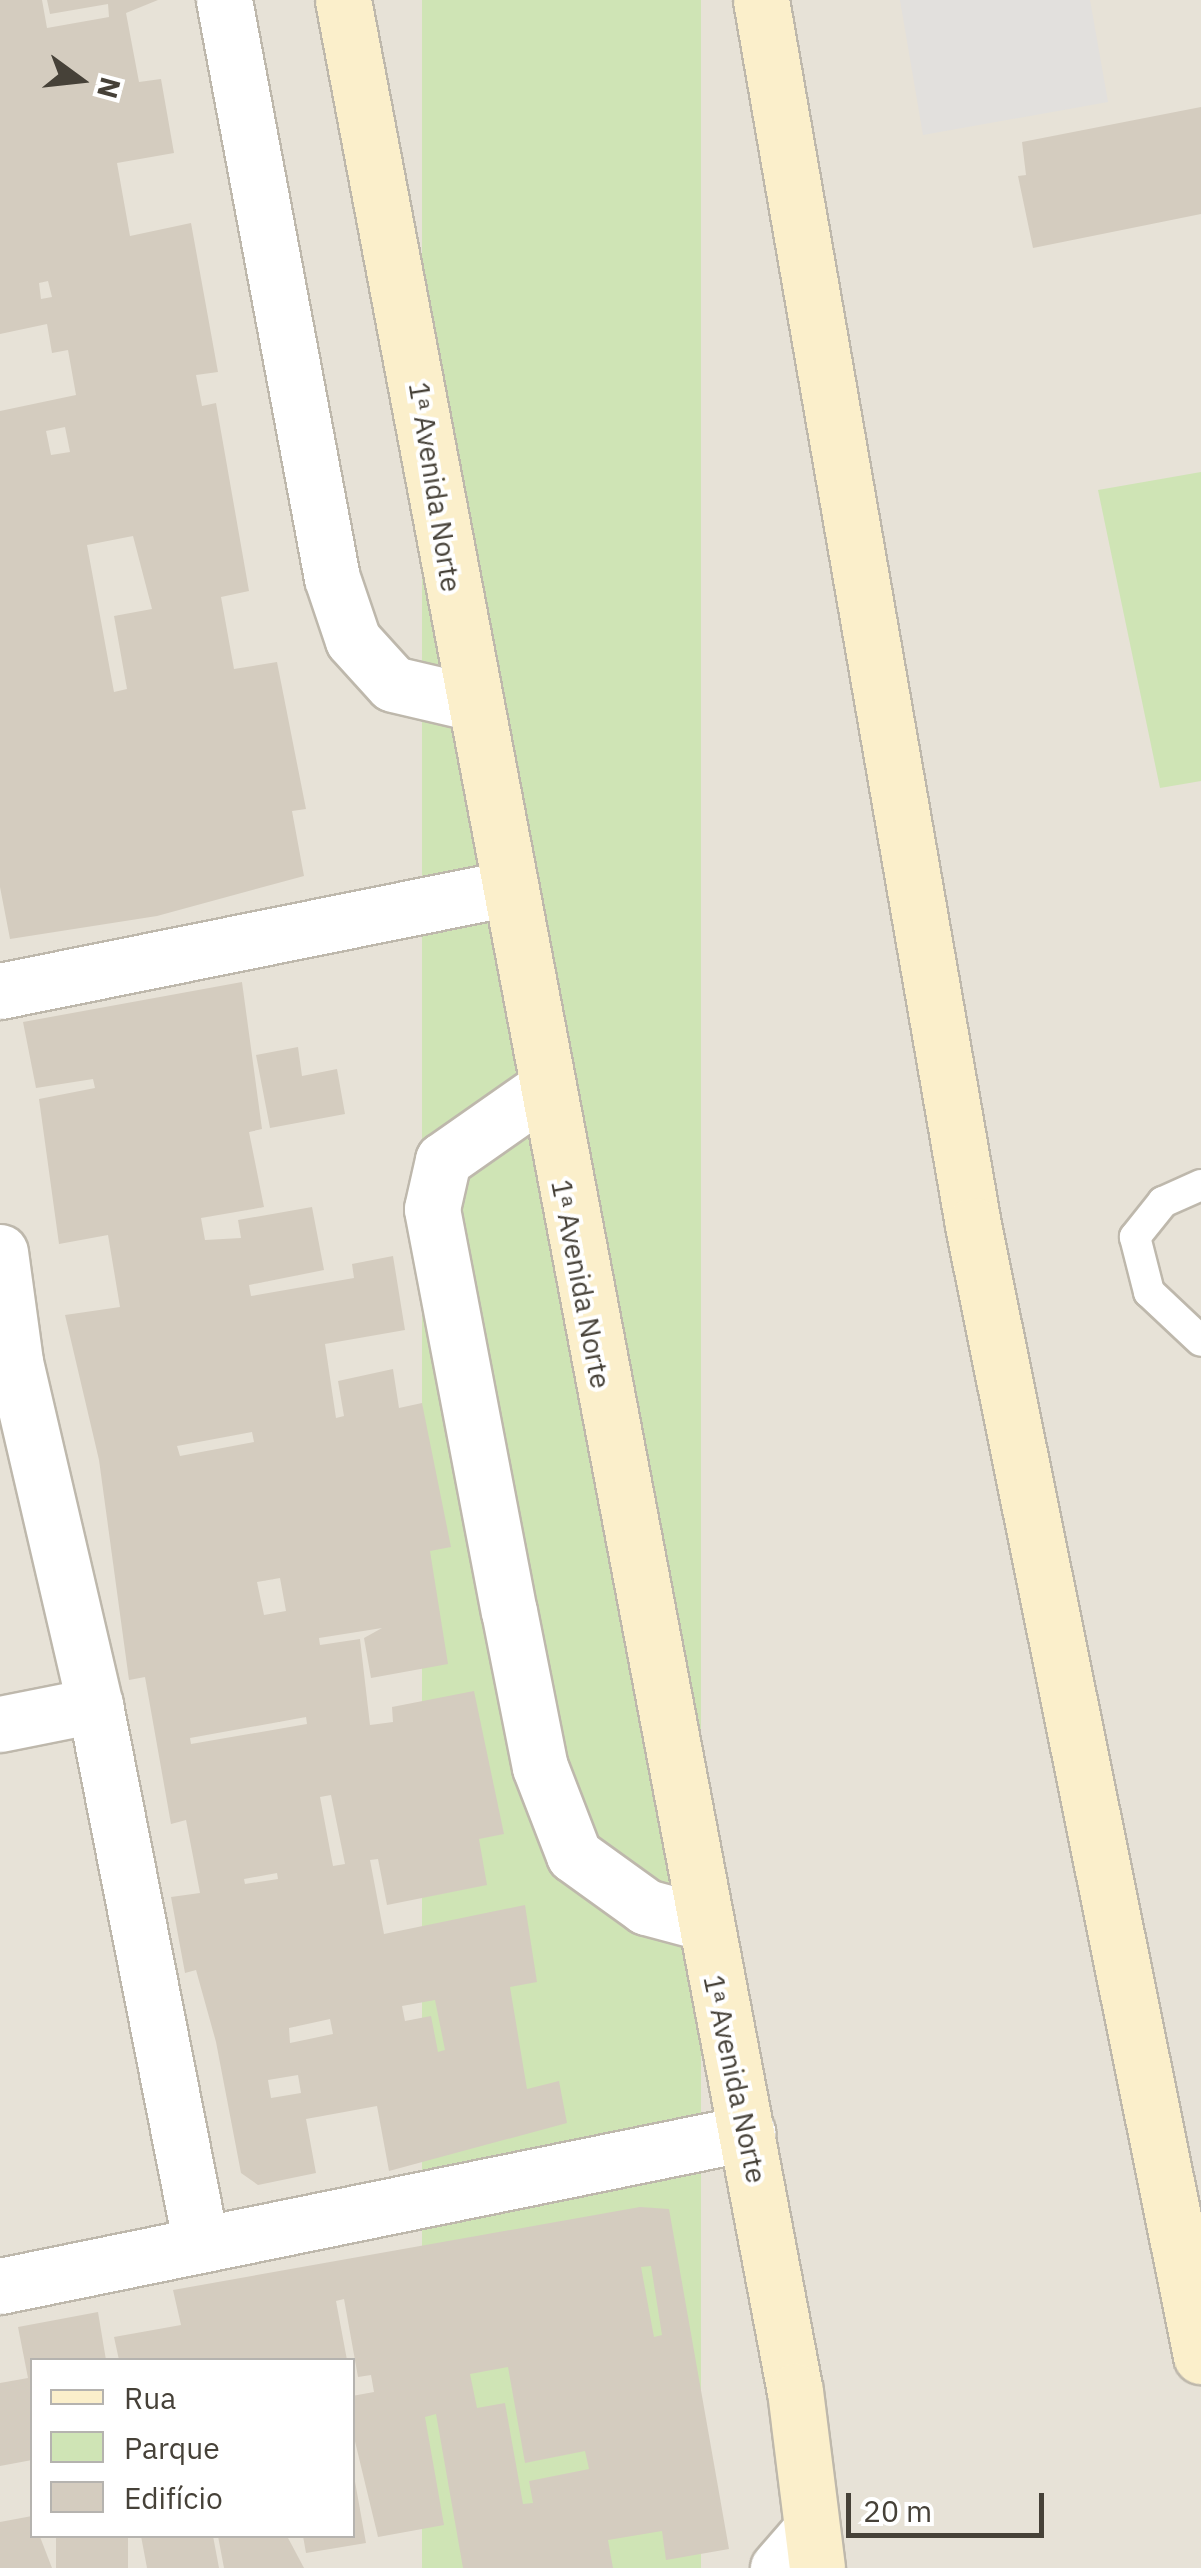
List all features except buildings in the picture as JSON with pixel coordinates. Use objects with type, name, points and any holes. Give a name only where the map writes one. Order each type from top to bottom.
[{"type":"main road","name":"1ᵃ Avenida Norte","points":[[342,0],[406,309],[504,889],[702,1922],[747,2133],[802,2555]]},
{"type":"main road","points":[[761,0],[973,1225],[1201,2356]]},
{"type":"street","points":[[224,0],[332,578],[353,640],[393,684],[470,702]]},
{"type":"street","points":[[0,991],[504,889]]},
{"type":"street","points":[[543,1090],[444,1160],[432,1209],[540,1767],[574,1856],[646,1908],[702,1922]]},
{"type":"street","points":[[0,1252],[7,1363],[95,1705],[201,2245]]},
{"type":"street","points":[[0,1724],[95,1705]]},
{"type":"street","points":[[0,2286],[747,2133]]},
{"type":"lane","points":[[1201,1185],[1163,1202],[1135,1237],[1149,1292],[1201,1341]]},
{"type":"shaded area","points":[[0,0],[1201,0],[1201,2568],[0,2568]]},
{"type":"shaded area","points":[[900,0],[1090,0],[1108,102],[923,135]]},
{"type":"green space","points":[[422,0],[701,0],[701,2568],[422,2568]]},
{"type":"green space","points":[[1201,472],[1201,781],[1160,788],[1098,490]]}]
